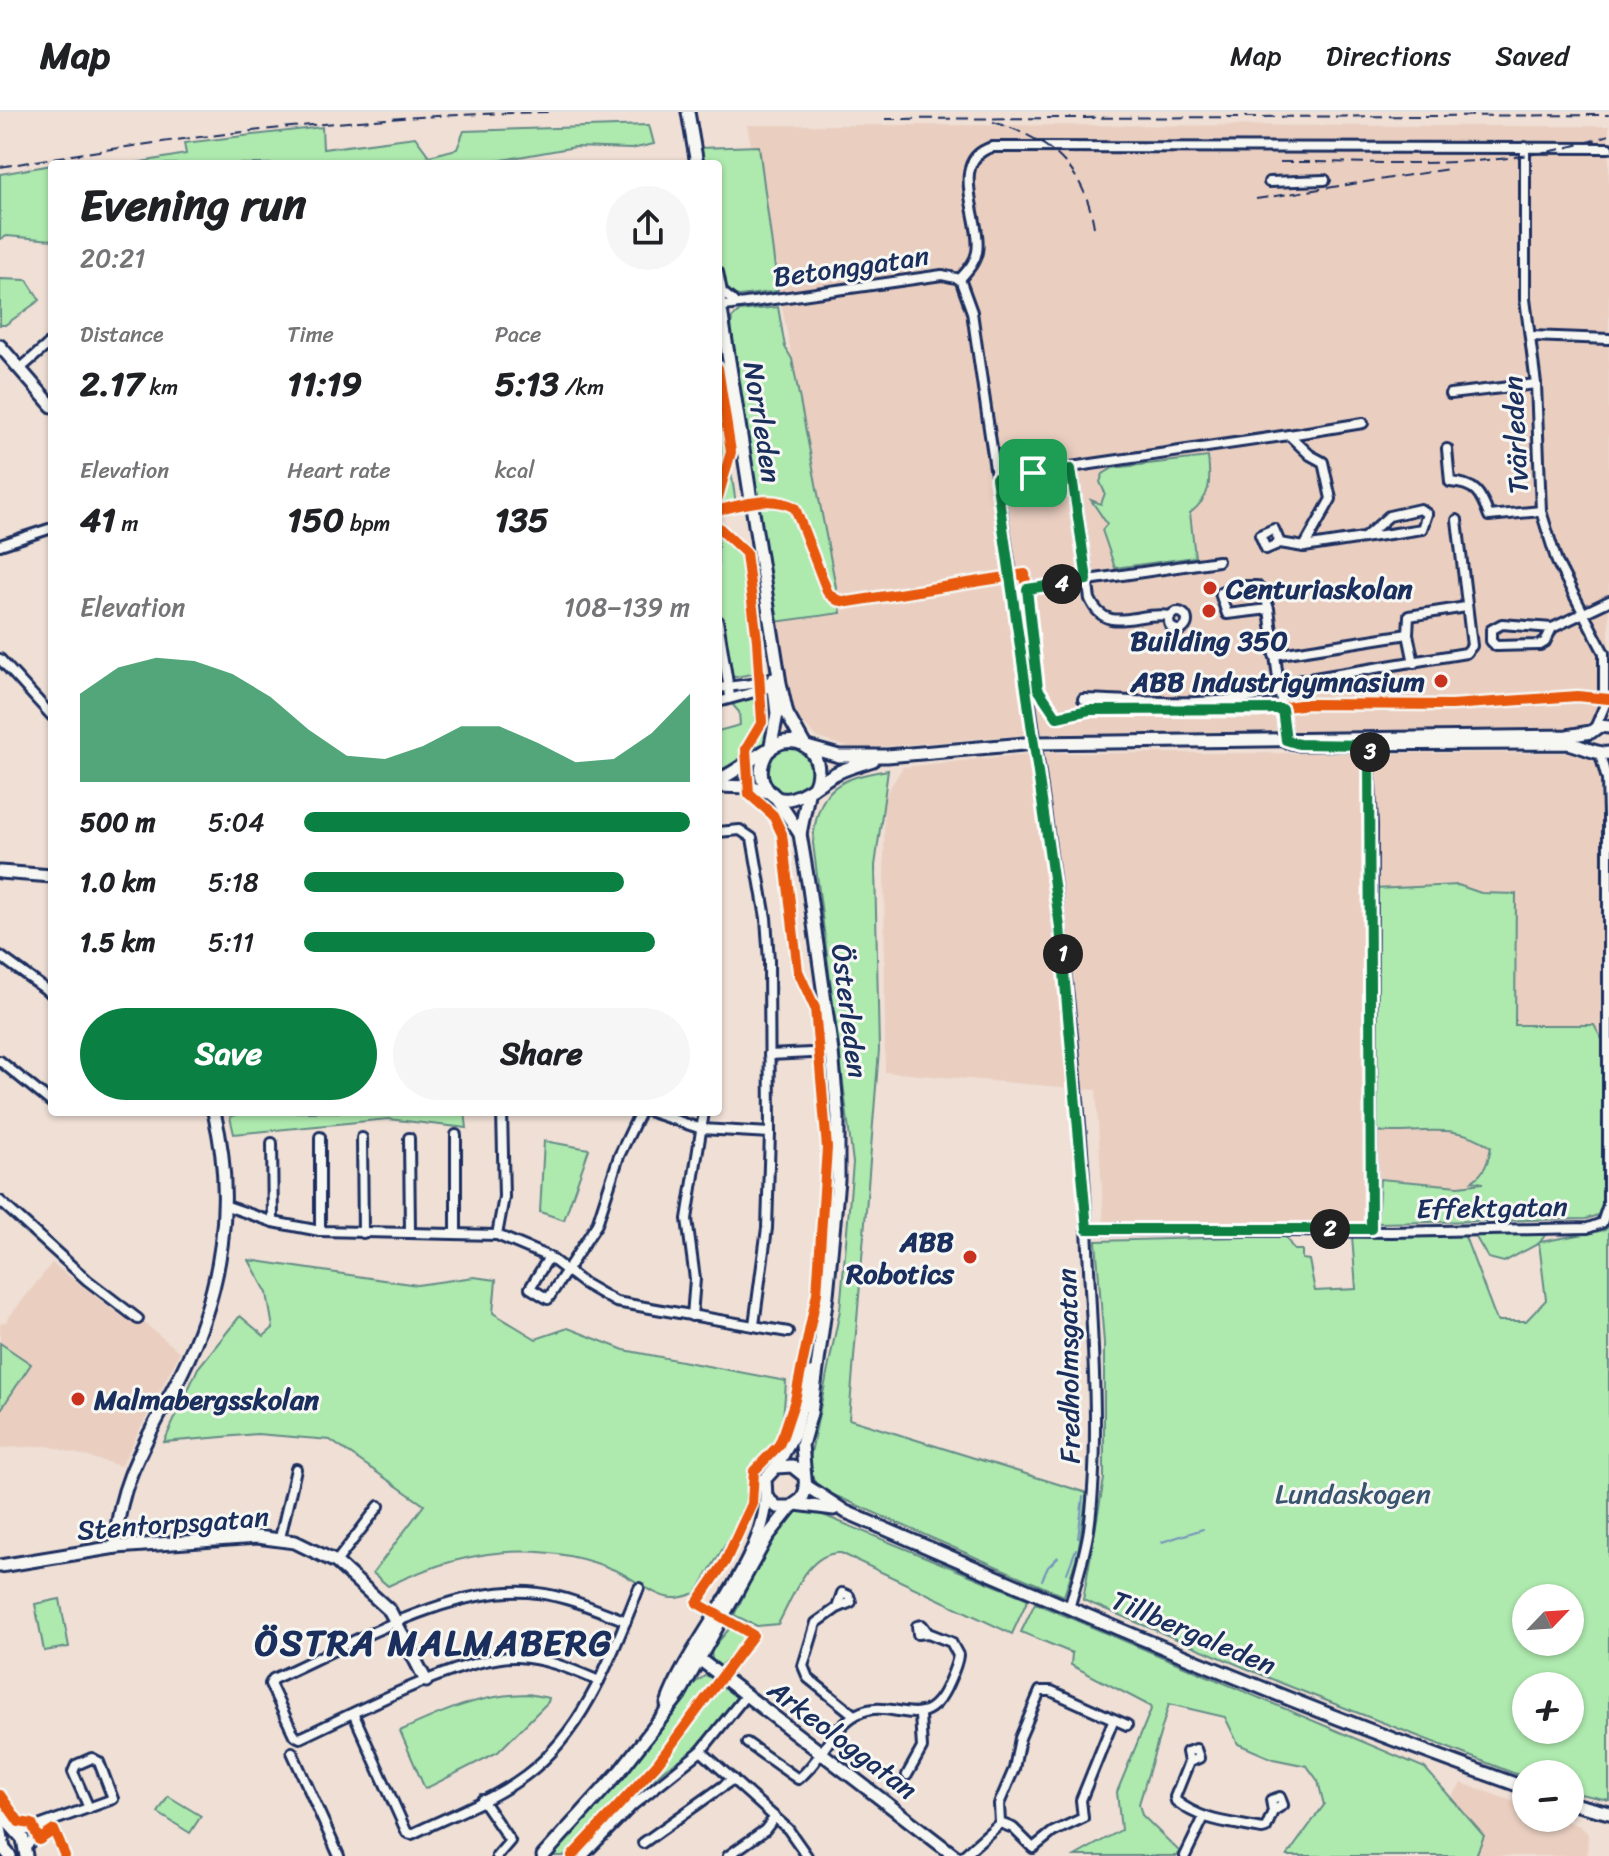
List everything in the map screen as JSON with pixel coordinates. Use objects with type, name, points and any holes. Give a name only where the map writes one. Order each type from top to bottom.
[{"type":"main road","points":[[688,112],[696,160]]},
{"type":"main road","name":"Norrleden","points":[[722,341],[776,683],[777,714],[769,750]]},
{"type":"main road","points":[[0,346],[48,401]]},
{"type":"main road","name":"Norrleden","points":[[776,683],[787,714],[806,746]]},
{"type":"main road","points":[[722,778],[787,742],[839,756],[887,756],[1035,743],[1286,740],[1299,744],[1567,736],[1609,727]]},
{"type":"main road","points":[[1593,730],[1600,752]]},
{"type":"main road","points":[[1368,740],[1567,743],[1600,752]]},
{"type":"main road","points":[[806,746],[819,768],[809,792]]},
{"type":"main road","points":[[769,750],[761,773],[773,795]]},
{"type":"main road","points":[[722,786],[751,787],[792,800],[850,767],[887,756]]},
{"type":"main road","name":"Österleden","points":[[803,1480],[802,1445],[811,1413],[838,1180],[838,1117],[832,1052],[800,834],[809,792]]},
{"type":"main road","name":"Österleden","points":[[773,795],[800,834]]},
{"type":"main road","points":[[0,872],[48,876]]},
{"type":"main road","points":[[116,1547],[133,1466],[201,1331],[214,1287],[227,1206],[215,1116]]},
{"type":"main road","name":"Österleden","points":[[776,1467],[794,1434],[820,1338]]},
{"type":"main road","points":[[543,1856],[620,1771],[665,1709],[697,1658],[767,1537],[802,1499],[803,1480],[792,1466],[776,1467],[765,1479],[764,1518],[697,1658]]},
{"type":"main road","name":"Tillbergaleden","points":[[803,1480],[846,1512],[1403,1744],[1512,1783]]},
{"type":"main road","points":[[766,1497],[777,1507],[793,1506]]},
{"type":"main road","name":"Tillbergaleden","points":[[793,1506],[846,1512]]},
{"type":"main road","name":"Stentorpsgatan","points":[[0,1566],[116,1547],[280,1538],[303,1544],[336,1562],[376,1596],[399,1623],[426,1681]]},
{"type":"main road","name":"Arkeologgatan","points":[[697,1658],[955,1856]]},
{"type":"main road","points":[[1584,1807],[1609,1813]]},
{"type":"main road","points":[[0,1813],[18,1832],[25,1853]]},
{"type":"main road","points":[[9,1856],[1,1837],[6,1831],[18,1832]]},
{"type":"street","points":[[960,279],[975,260],[978,246],[969,187],[972,161],[980,152],[992,147],[1609,148]]},
{"type":"street","name":"Tvärleden","points":[[1525,147],[1525,299],[1536,384],[1541,511],[1552,551],[1604,653],[1604,707],[1609,721]]},
{"type":"street","points":[[1269,182],[1325,180]]},
{"type":"street","name":"Betonggatan","points":[[722,306],[942,275],[960,279]]},
{"type":"street","name":"Fredholmsgatan","points":[[960,279],[972,312],[1067,984],[1087,1229],[1092,1353],[1091,1498],[1086,1547],[1070,1605]]},
{"type":"street","points":[[722,292],[733,304],[722,323]]},
{"type":"street","points":[[1531,336],[1609,339]]},
{"type":"street","points":[[21,368],[48,344]]},
{"type":"street","points":[[1450,394],[1536,384]]},
{"type":"street","points":[[996,478],[1363,423]]},
{"type":"street","points":[[1289,435],[1310,455],[1323,462],[1331,499],[1304,547]]},
{"type":"street","points":[[1447,449],[1450,482],[1472,485],[1479,491],[1489,516],[1541,511]]},
{"type":"street","points":[[1071,469],[1093,607],[1105,619],[1170,616]]},
{"type":"street","points":[[1280,543],[1304,547],[1364,538],[1422,529],[1427,522],[1427,514],[1420,509],[1395,513],[1364,538]]},
{"type":"street","points":[[1083,699],[1108,703],[1215,703],[1466,653],[1472,646],[1457,520]]},
{"type":"street","points":[[0,545],[48,529]]},
{"type":"street","points":[[1013,591],[1218,561]]},
{"type":"street","points":[[1269,609],[1227,614],[1220,593],[1239,586],[1257,586],[1264,594],[1269,609],[1286,740]]},
{"type":"street","points":[[1552,628],[1540,645],[1496,646],[1491,641],[1491,630],[1502,624],[1552,628],[1609,601]]},
{"type":"street","points":[[1414,663],[1408,634],[1409,616],[1466,607]]},
{"type":"street","points":[[1274,655],[1408,634]]},
{"type":"street","points":[[722,647],[730,696]]},
{"type":"street","points":[[0,659],[48,712]]},
{"type":"street","points":[[722,687],[776,683]]},
{"type":"street","points":[[722,700],[776,683]]},
{"type":"street","name":"Tvärleden","points":[[1593,730],[1604,707]]},
{"type":"street","points":[[1368,740],[1371,1229]]},
{"type":"street","points":[[1600,752],[1608,776],[1609,1019]]},
{"type":"street","points":[[722,832],[745,833],[755,845],[766,918],[770,1133],[767,1228],[754,1325]]},
{"type":"street","points":[[0,956],[48,991]]},
{"type":"street","name":"Effektgatan","points":[[1087,1229],[1588,1228],[1606,1217],[1609,1019]]},
{"type":"street","points":[[769,1055],[832,1052]]},
{"type":"street","points":[[0,1061],[48,1100]]},
{"type":"street","points":[[497,1235],[504,1197],[502,1116]]},
{"type":"street","points":[[549,1257],[530,1288],[548,1299],[592,1236],[605,1208],[619,1156],[638,1116]]},
{"type":"street","points":[[671,1116],[702,1129],[770,1133]]},
{"type":"street","points":[[692,1316],[695,1279],[687,1219],[704,1116]]},
{"type":"street","points":[[456,1135],[456,1232]]},
{"type":"street","points":[[320,1137],[320,1231]]},
{"type":"street","points":[[362,1138],[363,1233]]},
{"type":"street","points":[[409,1138],[410,1232]]},
{"type":"street","points":[[272,1143],[273,1222]]},
{"type":"street","points":[[0,1201],[87,1280],[138,1319]]},
{"type":"street","points":[[227,1206],[273,1222],[320,1231],[497,1235],[549,1257],[583,1283],[616,1302],[788,1332]]},
{"type":"street","points":[[280,1538],[296,1469]]},
{"type":"street","points":[[336,1562],[379,1506]]},
{"type":"street","points":[[354,1715],[407,1833],[482,1800],[527,1775],[550,1753],[599,1681],[639,1588]]},
{"type":"street","points":[[599,1681],[554,1663],[517,1657],[477,1662],[426,1681],[300,1737],[294,1735],[271,1683],[399,1623],[473,1596],[519,1592],[560,1598],[626,1621]]},
{"type":"street","points":[[837,1608],[816,1623],[803,1666],[808,1678],[854,1715]]},
{"type":"street","points":[[747,1743],[798,1779],[854,1715],[872,1710],[920,1715],[941,1700],[958,1660],[955,1644],[928,1633]]},
{"type":"street","points":[[1000,1823],[999,1804],[1014,1769],[1020,1738],[1040,1691],[1051,1691],[1127,1725]]},
{"type":"street","points":[[583,1856],[633,1805],[701,1751],[746,1695]]},
{"type":"street","points":[[907,1775],[922,1748],[920,1715]]},
{"type":"street","points":[[1000,1823],[1013,1828],[1033,1848],[1053,1832],[1083,1818],[1081,1800],[1113,1721]]},
{"type":"street","points":[[701,1751],[775,1817],[807,1856]]},
{"type":"street","points":[[292,1752],[339,1856]]},
{"type":"street","points":[[18,1832],[51,1823],[113,1799],[99,1762],[92,1758],[76,1765],[73,1772],[89,1808]]},
{"type":"street","points":[[1189,1762],[1176,1801],[1203,1819],[1262,1829],[1266,1828],[1273,1811]]},
{"type":"street","points":[[643,1843],[733,1779]]},
{"type":"street","points":[[482,1800],[510,1841],[497,1856]]},
{"type":"street","points":[[728,1856],[775,1817]]},
{"type":"street","points":[[1185,1856],[1203,1819]]},
{"type":"street","points":[[25,1853],[51,1823]]},
{"type":"street","points":[[51,1823],[65,1856]]},
{"type":"street","points":[[963,1856],[1000,1823]]},
{"type":"street","points":[[3,1856],[9,1856]]},
{"type":"shaded area","points":[[747,125],[1609,126],[1609,720],[1601,717],[1575,730],[1034,734],[854,749],[818,738],[795,716],[775,622],[841,613]]},
{"type":"shaded area","points":[[1037,753],[1583,753],[1604,765],[1609,762],[1609,1064],[1602,1206],[1598,1215],[1586,1219],[1104,1225],[1096,1090],[885,1072],[884,797],[903,767]]},
{"type":"shaded area","name":"Malmabergsskolan","points":[[52,1263],[123,1317],[136,1316],[180,1352],[121,1466],[48,1446],[0,1448],[0,1324],[6,1321]]},
{"type":"shaded area","points":[[1462,1783],[1512,1801],[1512,1832],[1584,1830],[1588,1834],[1587,1856],[1480,1856],[1451,1797]]},
{"type":"green space","points":[[649,125],[654,144],[631,149],[575,147],[502,160],[152,160],[186,154],[184,143],[322,127],[323,149],[415,137],[429,156],[457,149],[464,131]]},
{"type":"green space","points":[[759,146],[778,291],[739,296],[728,293],[722,273],[722,160],[701,160],[699,148]]},
{"type":"green space","points":[[48,166],[48,240],[7,236],[0,239],[0,174]]},
{"type":"green space","points":[[0,279],[27,280],[40,300],[5,325],[0,325]]},
{"type":"green space","points":[[778,307],[785,347],[792,359],[841,613],[775,622],[731,328],[732,318],[740,311]]},
{"type":"green space","points":[[722,411],[736,504],[722,507]]},
{"type":"green space","points":[[1208,457],[1206,495],[1190,513],[1195,557],[1115,568],[1102,530],[1107,524],[1091,500],[1101,504],[1105,493],[1100,482],[1103,474],[1113,468]]},
{"type":"green space","points":[[722,533],[746,551],[759,651],[758,673],[729,678],[722,637]]},
{"type":"green space","points":[[758,697],[767,698],[773,724],[762,748],[749,761],[745,753],[739,763],[722,769],[722,730],[740,725],[739,712],[732,704]]},
{"type":"green space","points":[[782,747],[799,747],[813,757],[813,783],[786,796],[772,786],[766,771],[768,759]]},
{"type":"green space","points":[[888,770],[875,866],[879,1050],[849,1419],[1087,1493],[1078,1553],[1064,1596],[818,1488],[808,1468],[840,1310],[853,1163],[813,843],[815,824],[825,798],[833,789],[856,777]]},
{"type":"green space","points":[[1458,885],[1481,893],[1516,894],[1515,1025],[1594,1025],[1604,1043],[1602,1206],[1598,1215],[1586,1219],[1377,1223],[1380,1179],[1459,1186],[1483,1183],[1472,1181],[1489,1158],[1491,1147],[1464,1134],[1449,1131],[1374,1131],[1374,889]]},
{"type":"green space","points":[[466,1116],[467,1128],[388,1119],[234,1134],[230,1117]]},
{"type":"green space","points":[[544,1141],[589,1149],[564,1220],[540,1212]]},
{"type":"green space","name":"Lundaskogen","points":[[1609,1225],[1609,1800],[1584,1795],[1584,1760],[1512,1760],[1512,1773],[1286,1685],[1083,1600],[1104,1479],[1104,1343],[1096,1241],[1285,1236],[1294,1250],[1302,1250],[1302,1259],[1309,1260],[1315,1291],[1356,1289],[1352,1236],[1464,1234],[1497,1321],[1526,1321],[1546,1300],[1539,1243],[1504,1262],[1488,1258],[1474,1234],[1546,1234],[1540,1242],[1605,1230]]},
{"type":"green space","points":[[249,1260],[417,1285],[474,1277],[496,1280],[493,1313],[536,1339],[568,1328],[624,1350],[786,1381],[780,1429],[770,1447],[751,1468],[750,1504],[696,1593],[678,1598],[665,1597],[617,1571],[588,1560],[530,1551],[472,1556],[388,1586],[373,1573],[424,1505],[330,1440],[257,1434],[164,1442],[198,1368],[240,1316],[264,1336],[273,1328],[267,1293]]},
{"type":"green space","points":[[0,1343],[31,1364],[0,1411]]},
{"type":"green space","points":[[801,1506],[1028,1599],[1012,1634],[841,1553],[829,1554],[810,1568],[778,1624],[757,1626],[734,1615],[781,1519]]},
{"type":"green space","points":[[60,1599],[69,1647],[44,1651],[35,1604]]},
{"type":"green space","points":[[1035,1603],[1425,1768],[1484,1836],[1477,1853],[1480,1856],[1287,1856],[1324,1805],[1318,1781],[1307,1766],[1273,1759],[1238,1744],[1225,1717],[1169,1704],[1139,1804],[1142,1815],[1180,1852],[1177,1856],[1075,1856],[1121,1830],[1117,1792],[1152,1707],[1071,1665],[1072,1653],[1021,1632]]},
{"type":"green space","points":[[730,1628],[743,1634],[744,1639],[721,1666],[712,1660],[711,1650]]},
{"type":"green space","points":[[706,1675],[739,1696],[700,1747],[665,1769],[623,1805],[574,1856],[552,1856],[626,1775],[689,1687]]},
{"type":"green space","points":[[528,1694],[549,1698],[548,1702],[498,1752],[425,1789],[400,1731],[477,1701]]},
{"type":"green space","points":[[168,1796],[201,1816],[190,1833],[158,1813]]},
{"type":"waterway","points":[[1078,1538],[1083,1497]]},
{"type":"waterway","points":[[1162,1542],[1203,1529]]},
{"type":"waterway","points":[[1067,1573],[1076,1549]]},
{"type":"waterway","points":[[1042,1580],[1048,1567],[1058,1557]]},
{"type":"railway","points":[[0,167],[137,145],[344,122],[552,112]]},
{"type":"railway","points":[[885,119],[1609,115]]},
{"type":"railway","points":[[993,122],[1031,137],[1061,158],[1082,188],[1094,227]]},
{"type":"railway","points":[[1280,162],[1488,160],[1569,147],[1609,135]]},
{"type":"railway","points":[[1256,199],[1449,169]]},
{"type":"cycle path","points":[[722,394],[731,452],[722,483]]},
{"type":"cycle path","points":[[722,509],[767,501],[795,508],[828,593],[837,600],[848,602],[1025,574],[1038,689],[1057,717],[1089,710],[1258,711],[1307,704],[1452,705],[1577,696],[1609,699]]},
{"type":"cycle path","points":[[572,1856],[657,1764],[753,1635],[697,1603],[725,1562],[752,1504],[754,1471],[779,1445],[784,1433],[795,1400],[817,1293],[827,1148],[815,1008],[798,971],[782,834],[773,815],[749,794],[746,749],[762,722],[757,640],[746,553],[722,531]]},
{"type":"cycle path","points":[[0,1795],[19,1822],[32,1824],[39,1840],[54,1830],[65,1856]]},
{"type":"place","name":"Centuriaskolan","points":[[1210,588]]},
{"type":"place","name":"Building 350","points":[[1209,611]]},
{"type":"place","name":"ABB Industrigymnasium","points":[[1441,681]]},
{"type":"place","name":"ABB Robotics","points":[[970,1257]]},
{"type":"place","name":"Malmabergsskolan","points":[[78,1399]]},
{"type":"district","name":"ÖSTRA MALMABERG","points":[[434,1642]]},
{"type":"route","points":[[1071,469],[1087,580],[1027,589],[1038,689],[1057,717],[1089,710],[1282,709],[1286,740],[1299,744],[1369,745],[1372,825],[1371,1229],[1087,1229],[1060,927],[996,478],[1033,473],[1071,469]]}]
